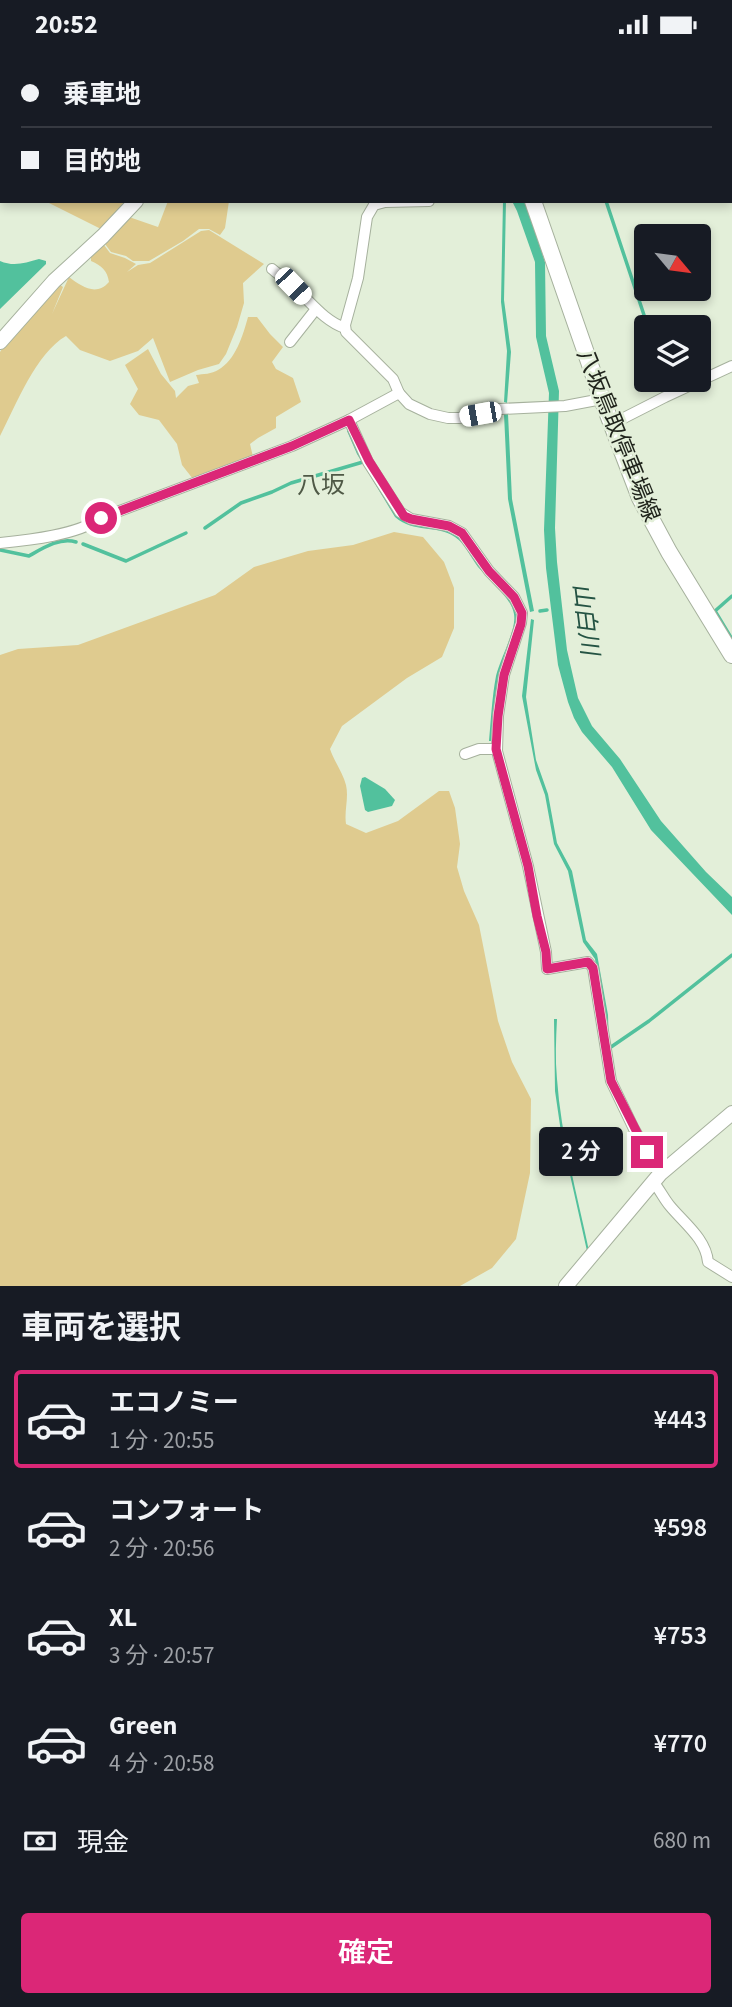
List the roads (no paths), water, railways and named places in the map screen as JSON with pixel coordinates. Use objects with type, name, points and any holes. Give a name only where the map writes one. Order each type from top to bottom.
[{"type":"main road","name":"八坂鳥取停車場線","points":[[534,203],[602,399],[640,498],[668,552],[732,655]]},
{"type":"street","points":[[0,342],[54,281],[134,203]]},
{"type":"street","points":[[381,203],[374,205],[368,217],[358,278],[345,328],[393,379],[399,393],[409,404],[419,411],[459,418],[500,409],[565,405],[602,399]]},
{"type":"street","points":[[272,269],[316,309],[345,328]]},
{"type":"street","points":[[290,342],[316,309]]},
{"type":"street","points":[[612,424],[732,366]]},
{"type":"street","points":[[0,543],[37,540],[93,524],[101,518],[292,446],[399,393]]},
{"type":"street","points":[[349,420],[369,461],[400,512],[411,519],[449,526],[462,533],[489,571],[517,602],[522,613],[521,624],[504,675],[496,749],[528,866],[546,952],[547,969],[588,962],[593,968],[611,1081],[670,1206],[701,1243],[707,1252],[708,1262],[732,1277]]},
{"type":"street","points":[[465,754],[479,749],[496,749]]},
{"type":"street","points":[[566,1286],[657,1178],[732,1113]]},
{"type":"waterway","points":[[607,203],[644,315]]},
{"type":"waterway","points":[[205,528],[241,503],[291,483],[363,462]]},
{"type":"waterway","points":[[83,544],[126,561],[186,533]]},
{"type":"waterway","points":[[0,550],[29,556],[58,542],[76,542]]},
{"type":"waterway","points":[[732,596],[715,611],[732,639]]},
{"type":"waterway","points":[[540,611],[547,610]]},
{"type":"waterway","points":[[611,1047],[649,1021],[732,955]]},
{"type":"district","name":"八坂","points":[[321,485]]},
{"type":"water label","name":"山白川","points":[[586,619]]}]
